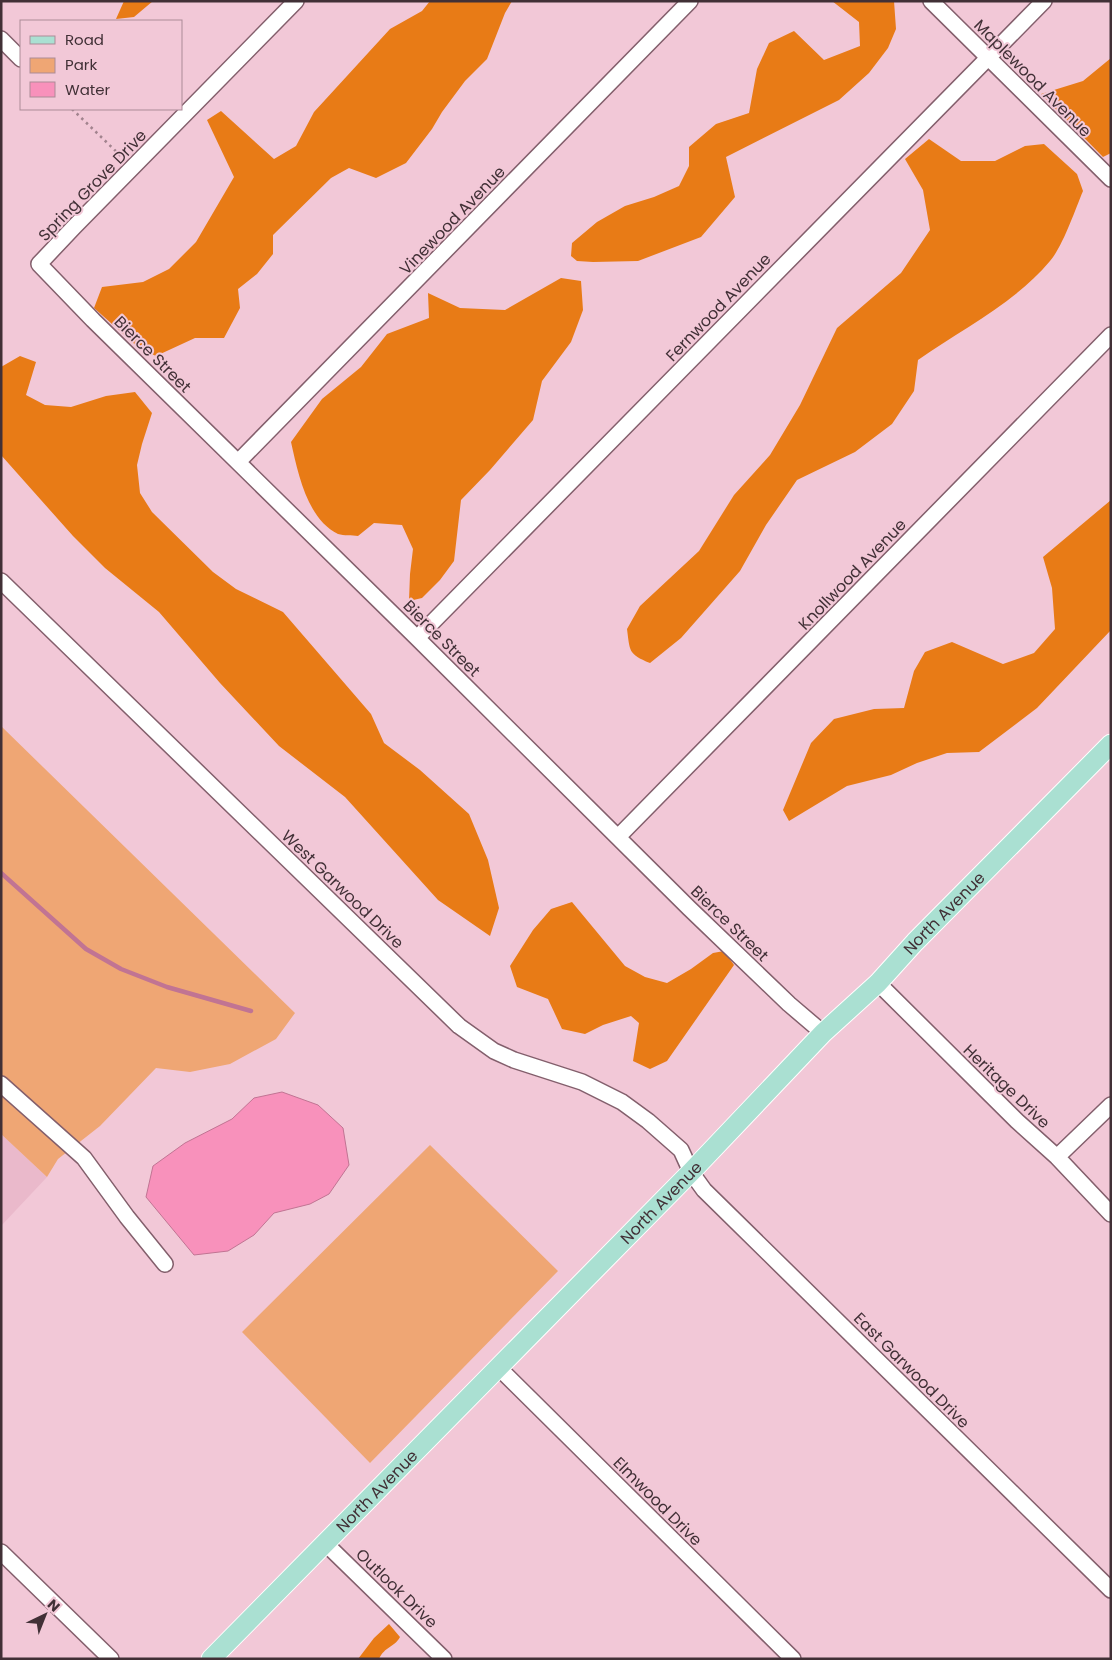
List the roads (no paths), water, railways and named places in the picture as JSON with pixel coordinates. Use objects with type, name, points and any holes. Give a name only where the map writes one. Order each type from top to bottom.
[{"type":"main road","name":"North Avenue","points":[[211,1659],[691,1172],[823,1033],[878,983],[915,942],[1111,744]]},
{"type":"street","name":"Spring Grove Drive","points":[[39,264],[296,1]]},
{"type":"street","name":"Vinewood Avenue","points":[[238,462],[690,1]]},
{"type":"street","name":"Maplewood Avenue","points":[[931,1],[1111,179]]},
{"type":"street","name":"Fernwood Avenue","points":[[417,638],[1044,1]]},
{"type":"street","points":[[1,39],[20,57]]},
{"type":"street","name":"Bierce Street","points":[[39,264],[93,320],[618,837],[789,1004],[823,1033]]},
{"type":"street","name":"Knollwood Avenue","points":[[618,837],[1111,335]]},
{"type":"street","name":"West Garwood Drive","points":[[1,581],[459,1026],[494,1051],[514,1060],[582,1082],[622,1102],[654,1125],[681,1150],[691,1172]]},
{"type":"street","name":"Heritage Drive","points":[[878,983],[1017,1121],[1057,1158],[1111,1214]]},
{"type":"street","points":[[1,1084],[84,1158],[165,1264]]},
{"type":"street","points":[[1057,1158],[1111,1105]]},
{"type":"street","name":"East Garwood Drive","points":[[691,1172],[704,1190],[1111,1590]]},
{"type":"street","name":"Elmwood Drive","points":[[498,1367],[793,1659]]},
{"type":"street","name":"Outlook Drive","points":[[325,1543],[444,1659]]},
{"type":"street","points":[[1,1552],[111,1659]]},
{"type":"water","points":[[282,1092],[318,1105],[343,1128],[349,1165],[329,1194],[310,1204],[274,1213],[254,1235],[228,1251],[194,1255],[146,1197],[153,1166],[185,1143],[232,1119],[254,1098]]},
{"type":"waterway","points":[[1,873],[86,949],[121,969],[167,987],[251,1011]]}]
